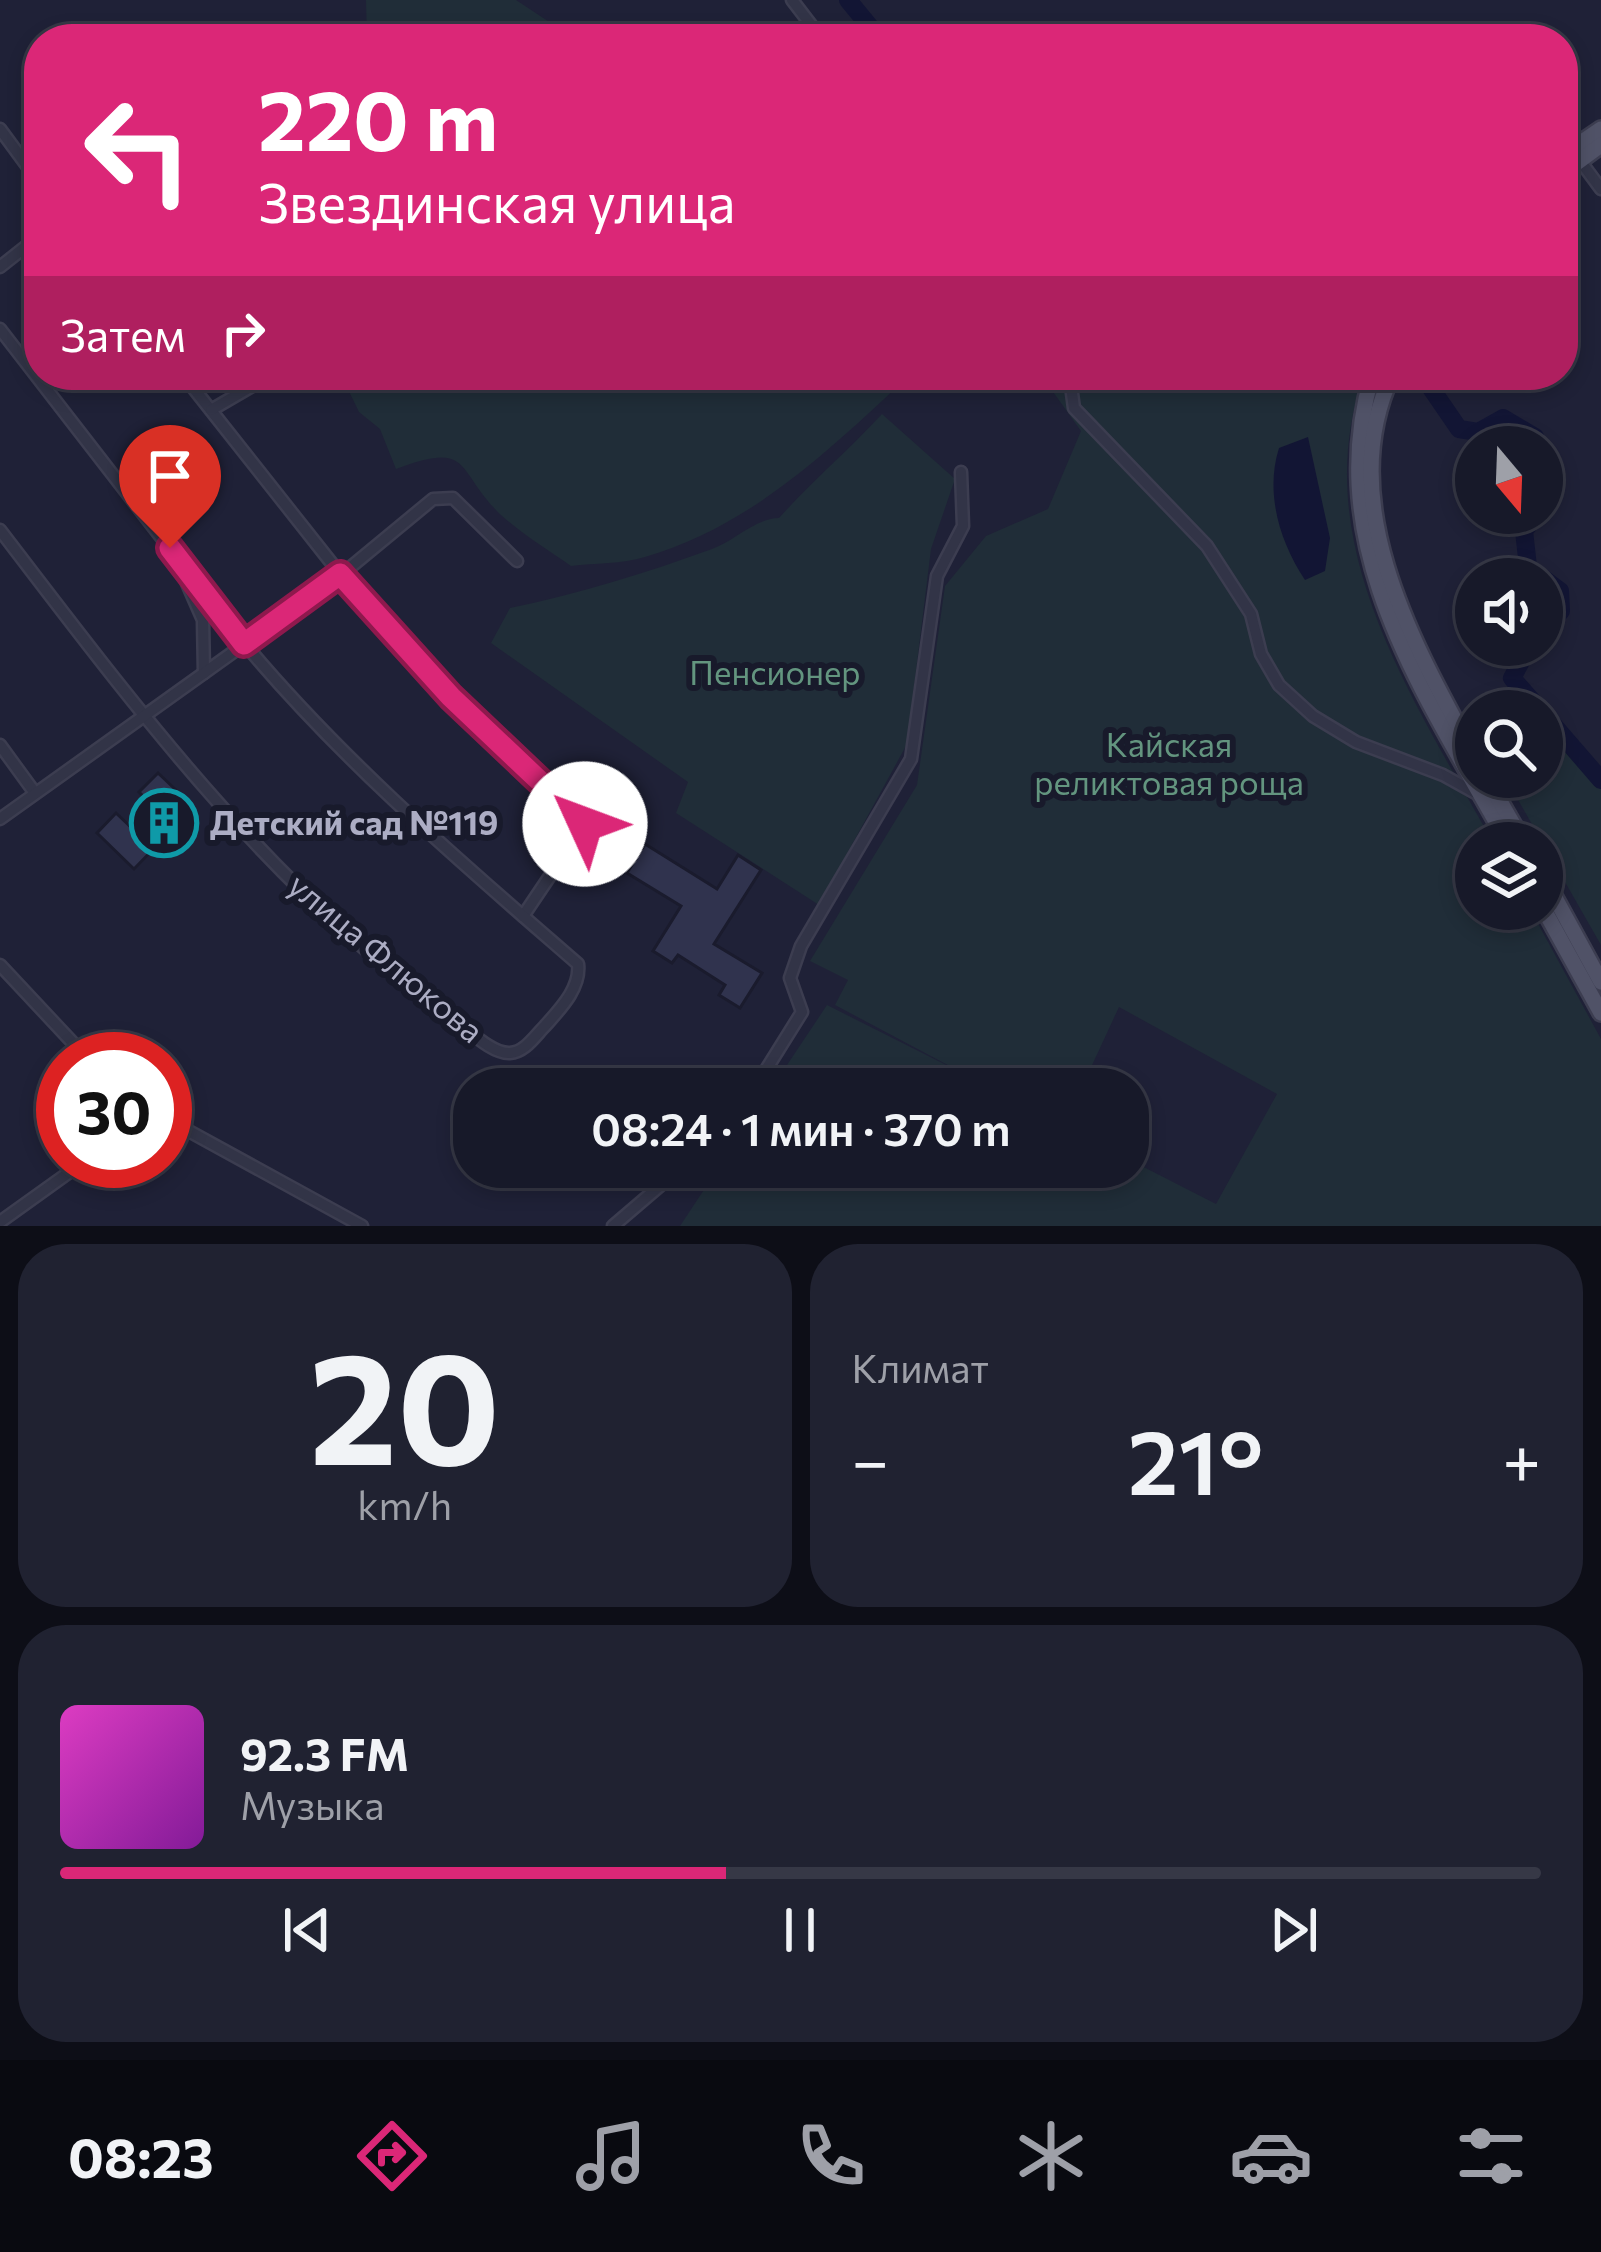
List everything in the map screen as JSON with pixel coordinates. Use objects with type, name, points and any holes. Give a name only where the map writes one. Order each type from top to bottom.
[{"type":"main road","points":[[1578,150],[1601,129]]},
{"type":"main road","points":[[1377,390],[1357,456],[1361,522],[1373,581],[1402,649],[1455,747]]},
{"type":"main road","points":[[1380,390],[1374,492],[1387,568],[1407,626],[1455,719]]},
{"type":"main road","points":[[1563,912],[1601,982]]},
{"type":"main road","points":[[1556,930],[1601,1013]]},
{"type":"street","points":[[792,0],[810,24]]},
{"type":"street","points":[[0,129],[24,162]]},
{"type":"street","points":[[1578,162],[1601,189]]},
{"type":"street","points":[[0,267],[24,248]]},
{"type":"street","points":[[0,329],[24,360]]},
{"type":"street","points":[[47,390],[244,644],[355,761],[523,916],[585,824],[451,697],[340,574],[195,390]]},
{"type":"street","points":[[211,410],[245,390]]},
{"type":"street","points":[[1074,390],[1071,400],[1084,419],[1207,546],[1251,614],[1261,654],[1279,685],[1313,716],[1356,742],[1455,782]]},
{"type":"street","points":[[767,1068],[802,1012],[790,986],[792,967],[911,759],[937,576],[963,526],[961,472]]},
{"type":"street","points":[[0,819],[340,574],[433,499],[453,498],[517,561]]},
{"type":"street","name":"улица Флюкова","points":[[0,530],[143,717],[243,834],[341,928],[436,1007],[498,1051],[512,1053],[526,1046],[562,1006],[580,976],[578,964],[523,916]]},
{"type":"street","points":[[170,548],[203,620],[204,673]]},
{"type":"street","points":[[0,745],[35,793]]},
{"type":"street","points":[[0,964],[63,1032]]},
{"type":"street","points":[[192,1133],[362,1226]]},
{"type":"street","points":[[3,1215],[44,1188]]},
{"type":"street","points":[[613,1226],[657,1188]]},
{"type":"green space","points":[[366,0],[516,0],[552,24],[367,24]]},
{"type":"green space","points":[[348,390],[894,390],[788,482],[720,526],[645,557],[571,566],[501,515],[451,459],[396,469],[380,429],[359,412]]},
{"type":"green space","name":"Кайская реликтовая роща","points":[[1052,390],[1360,390],[1349,438],[1348,500],[1358,560],[1377,620],[1403,678],[1455,775],[1455,798],[1468,798],[1481,822],[1455,822],[1455,930],[1541,930],[1601,1039],[1601,1226],[680,1226],[705,1188],[1149,1188],[1149,1170],[1216,1204],[1277,1094],[1119,1007],[1091,1068],[953,1068],[835,1005],[848,980],[810,961],[917,785],[945,586],[986,536],[1048,509],[1081,431]]},
{"type":"green space","name":"Пенсионер","points":[[882,414],[955,479],[931,549],[907,744],[819,905],[676,813],[688,782],[491,643],[510,608],[662,566],[779,518]]},
{"type":"green space","points":[[1563,726],[1601,770],[1601,945],[1563,878],[1563,822],[1531,822],[1517,798],[1563,798]]},
{"type":"green space","name":"Кайская реликтовая роща","points":[[827,1005],[952,1068],[785,1068]]},
{"type":"shaded area","points":[[1308,437],[1330,538],[1325,571],[1305,580],[1282,533],[1274,482],[1279,448]]},
{"type":"building","name":"Детский сад №119","points":[[158,773],[194,807],[134,869],[97,833],[116,813],[139,835],[160,813],[139,792]]},
{"type":"building","points":[[645,844],[717,889],[738,855],[761,870],[714,944],[762,973],[740,1008],[719,995],[725,985],[678,955],[672,963],[653,951],[681,906],[627,873]]},
{"type":"waterway","points":[[848,0],[868,24]]},
{"type":"waterway","points":[[1432,390],[1457,426]]},
{"type":"waterway","points":[[1489,426],[1503,418],[1516,426]]},
{"type":"waterway","points":[[1524,534],[1527,558]]},
{"type":"waterway","points":[[1519,666],[1512,678],[1523,690]]},
{"type":"waterway","points":[[1563,736],[1601,780]]},
{"type":"place","name":"Детский сад №119","points":[[164,823]]},
{"type":"route","points":[[170,548],[244,644],[340,574],[451,697],[585,824]]}]
